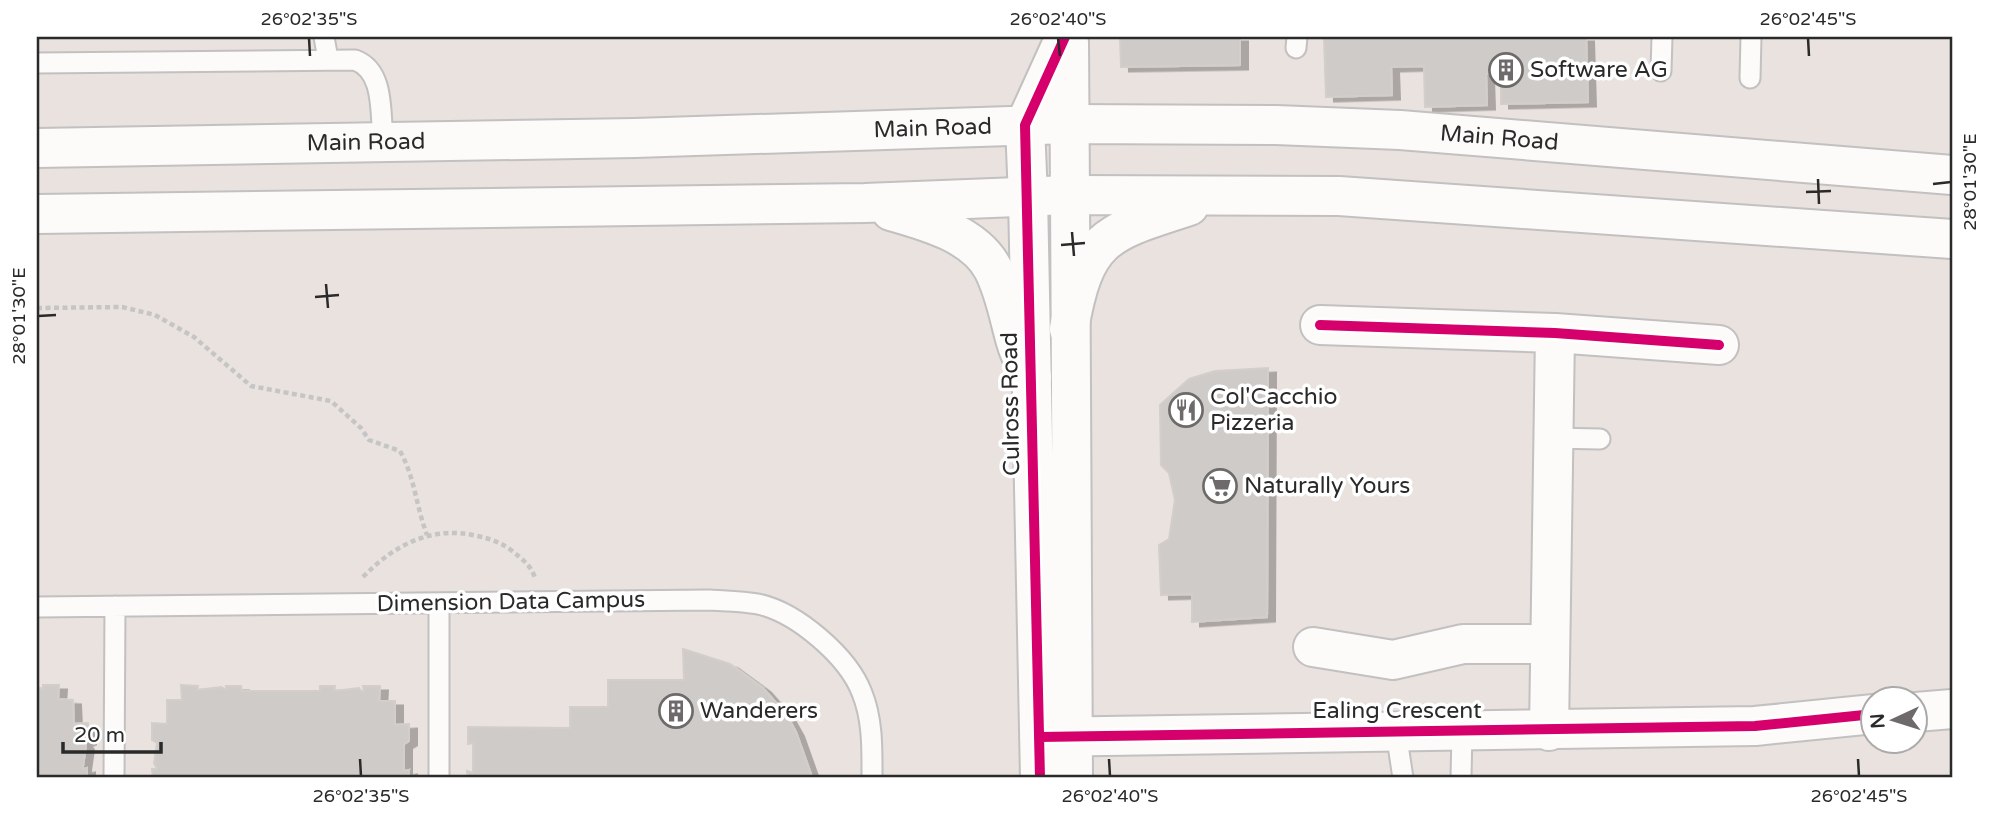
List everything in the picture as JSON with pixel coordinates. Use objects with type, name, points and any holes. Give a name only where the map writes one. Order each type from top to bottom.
[{"type":"main road","name":"Culross Road","points":[[1040,778],[1056,736],[1069,329],[1070,124],[1067,37]]},
{"type":"main road","name":"Culross Road","points":[[1067,37],[1025,125],[1032,377],[1056,736],[1073,778]]},
{"type":"main road","name":"Main Road","points":[[37,148],[635,138],[1070,124],[1276,125],[1400,130],[1952,175]]},
{"type":"main road","points":[[37,214],[865,203],[1070,195],[1221,196],[1437,201],[1952,239]]},
{"type":"main road","points":[[1069,329],[1077,282],[1104,240],[1123,229],[1221,196]]},
{"type":"main road","points":[[865,203],[934,224],[977,250],[992,267],[998,279],[1017,346],[1032,377]]},
{"type":"main road","points":[[1320,326],[1555,333],[1719,345]]},
{"type":"main road","points":[[1549,731],[1555,333]]},
{"type":"main road","points":[[1313,647],[1393,660],[1463,644],[1549,644]]},
{"type":"main road","points":[[1930,711],[1952,709]]},
{"type":"main road","name":"Ealing Crescent","points":[[1056,736],[1755,726],[1860,716]]},
{"type":"lane","points":[[324,37],[328,59]]},
{"type":"lane","points":[[1661,71],[1662,37]]},
{"type":"lane","points":[[1750,78],[1751,37]]},
{"type":"lane","points":[[37,63],[355,60],[371,69],[377,85],[383,141]]},
{"type":"lane","points":[[1553,438],[1600,439]]},
{"type":"lane","name":"Dimension Data Campus","points":[[37,607],[710,600],[760,604],[792,617],[838,655],[862,692],[872,733],[872,778]]},
{"type":"lane","points":[[439,603],[439,778]]},
{"type":"lane","points":[[114,778],[116,606]]},
{"type":"lane","points":[[1396,732],[1403,778]]},
{"type":"lane","points":[[1461,778],[1462,732]]},
{"type":"path","points":[[37,308],[121,307],[155,315],[194,337],[251,386],[331,401],[361,428],[369,440],[400,451],[413,473],[417,509],[427,535]]},
{"type":"path","points":[[359,604],[360,580],[383,557],[427,535],[455,531],[501,542],[531,567],[544,602]]},
{"type":"building","points":[[1120,37],[1240,37],[1240,65],[1121,67]]},
{"type":"building","name":"Software AG","points":[[1324,37],[1586,37],[1588,102],[1501,104],[1501,73],[1486,74],[1487,105],[1425,107],[1424,66],[1391,67],[1392,95],[1326,97]]},
{"type":"building","name":"Naturally Yours","points":[[1268,368],[1267,617],[1192,622],[1192,594],[1161,595],[1159,545],[1169,539],[1175,500],[1169,473],[1161,465],[1160,405],[1189,379],[1215,371]]},
{"type":"building","name":"Wanderers","points":[[683,649],[730,664],[763,688],[786,714],[796,732],[812,777],[468,778],[467,771],[473,773],[473,743],[468,744],[468,727],[570,728],[570,707],[608,707],[608,680],[684,680]]},
{"type":"building","points":[[43,685],[59,685],[58,699],[73,700],[74,724],[88,723],[88,740],[83,742],[86,745],[83,769],[87,768],[87,778],[37,778],[37,687],[43,689]]},
{"type":"building","points":[[181,685],[198,686],[197,690],[221,687],[227,690],[226,686],[241,686],[242,691],[320,691],[320,686],[335,686],[334,691],[359,688],[364,691],[363,686],[380,686],[379,701],[395,701],[395,725],[409,724],[409,741],[404,744],[404,771],[409,770],[408,778],[153,778],[152,769],[157,769],[154,763],[157,743],[152,740],[152,723],[167,724],[167,700],[182,700]]},
{"type":"cycle path","points":[[1040,778],[1025,125],[1065,37]]},
{"type":"cycle path","points":[[1320,325],[1555,333],[1719,345]]},
{"type":"cycle path","points":[[1039,737],[1755,726],[1860,715]]},
{"type":"place","name":"Software AG","points":[[1506,70]]},
{"type":"place","name":"Col'Cacchio Pizzeria","points":[[1186,410]]},
{"type":"place","name":"Naturally Yours","points":[[1220,486]]},
{"type":"place","name":"Wanderers","points":[[676,711]]}]
